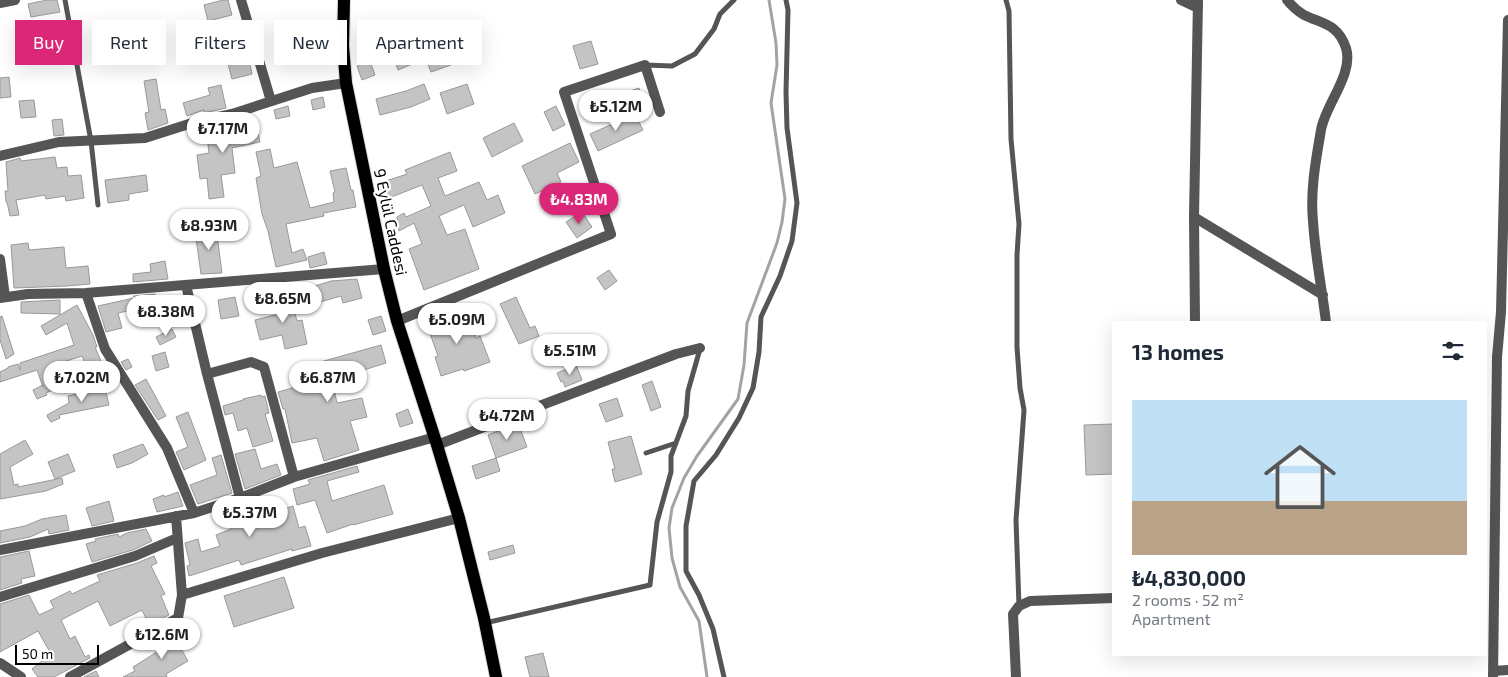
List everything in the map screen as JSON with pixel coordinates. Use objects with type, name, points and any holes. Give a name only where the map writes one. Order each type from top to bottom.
[{"type":"main road","name":"9 Eylül Caddesi","points":[[344,0],[343,46],[346,83],[384,269],[397,321],[459,518],[485,623],[496,677]]},
{"type":"street","points":[[242,0],[271,101]]},
{"type":"street","points":[[1181,0],[1198,4],[1194,217],[1195,321]]},
{"type":"street","points":[[1286,0],[1303,14],[1334,28],[1342,38],[1348,60],[1346,70],[1322,124],[1312,201],[1326,321]]},
{"type":"street","points":[[1508,20],[1504,313],[1497,357],[1493,674],[1508,670]]},
{"type":"street","points":[[397,321],[611,234],[564,92],[645,65],[660,112]]},
{"type":"street","points":[[0,156],[59,142],[145,138],[192,123],[232,114],[312,88],[346,83]]},
{"type":"street","points":[[1194,217],[1323,295]]},
{"type":"street","points":[[0,258],[3,297],[28,294],[86,293],[384,269]]},
{"type":"street","points":[[186,285],[207,374],[240,498]]},
{"type":"street","points":[[86,293],[105,349],[167,448],[194,513]]},
{"type":"street","points":[[0,550],[194,513],[294,477],[436,441],[676,354],[700,348]]},
{"type":"street","points":[[207,374],[251,362],[264,367],[294,477]]},
{"type":"street","points":[[70,677],[178,618],[182,595],[176,516]]},
{"type":"street","points":[[182,595],[322,553],[459,518]]},
{"type":"street","points":[[0,597],[135,556],[177,538]]},
{"type":"street","points":[[1016,677],[1013,614],[1019,606],[1030,601],[1112,598]]},
{"type":"street","points":[[0,663],[22,677]]},
{"type":"lane","points":[[65,0],[91,141],[98,204]]},
{"type":"lane","points":[[645,65],[672,66],[695,54],[714,29],[720,14],[734,0]]},
{"type":"lane","points":[[724,677],[713,629],[699,595],[686,572],[686,526],[694,481],[716,455],[753,388],[759,352],[761,317],[780,276],[792,241],[797,203],[787,128],[788,10],[786,0]]},
{"type":"lane","points":[[1006,0],[1009,11],[1011,139],[1019,224],[1017,283],[1018,347],[1020,388],[1024,410],[1016,520],[1019,606]]},
{"type":"lane","points":[[485,623],[650,585],[657,522],[672,472],[671,456],[686,416],[688,391],[700,348]]},
{"type":"lane","points":[[646,453],[676,443]]},
{"type":"building","points":[[57,0],[60,12],[31,17],[28,4]]},
{"type":"building","points":[[228,0],[232,15],[208,20],[204,5]]},
{"type":"building","points":[[591,41],[598,64],[580,69],[573,46]]},
{"type":"building","points":[[228,65],[250,65],[252,74],[232,79]]},
{"type":"building","points":[[371,65],[375,75],[362,80],[357,66]]},
{"type":"building","points":[[396,65],[410,65],[398,70]]},
{"type":"building","points":[[428,65],[451,65],[431,72]]},
{"type":"building","points":[[9,77],[11,97],[0,98],[0,78]]},
{"type":"building","points":[[156,79],[161,110],[165,109],[168,123],[148,130],[145,113],[149,112],[144,81]]},
{"type":"building","points":[[424,84],[430,99],[411,107],[380,115],[376,99]]},
{"type":"building","points":[[467,84],[474,104],[447,114],[440,93]]},
{"type":"building","points":[[221,85],[226,108],[204,113],[204,110],[187,116],[183,103],[210,95],[208,88]]},
{"type":"building","points":[[639,88],[643,101],[628,106],[624,93]]},
{"type":"building","points":[[323,97],[325,107],[313,110],[311,100]]},
{"type":"building","points":[[34,100],[36,117],[21,118],[19,101]]},
{"type":"building","points":[[288,106],[290,116],[276,119],[274,110]]},
{"type":"building","points":[[556,106],[565,125],[553,131],[544,112]]},
{"type":"building","points":[[635,114],[643,130],[598,151],[590,134]]},
{"type":"building","points":[[62,119],[64,135],[54,136],[52,120]]},
{"type":"building","points":[[229,122],[230,129],[256,123],[260,142],[232,148],[235,173],[221,175],[224,197],[209,199],[207,178],[200,179],[197,155],[209,153],[206,127]]},
{"type":"building","points":[[514,123],[523,141],[492,157],[483,138]]},
{"type":"building","points":[[570,143],[579,162],[557,173],[561,182],[535,194],[522,166]]},
{"type":"building","points":[[270,149],[274,168],[297,162],[310,208],[334,202],[333,193],[335,192],[330,171],[346,168],[356,207],[323,213],[324,216],[286,224],[292,253],[303,249],[307,260],[276,267],[262,214],[256,178],[261,176],[256,152]]},
{"type":"building","points":[[450,152],[457,171],[438,178],[445,196],[479,182],[487,200],[498,195],[505,213],[473,227],[464,205],[439,216],[447,235],[465,229],[479,269],[424,290],[409,249],[422,244],[414,223],[399,231],[397,217],[404,213],[406,217],[431,206],[422,185],[389,198],[383,182],[407,174],[405,170]]},
{"type":"building","points":[[55,157],[57,168],[67,167],[68,176],[81,175],[84,198],[66,201],[65,196],[46,199],[45,195],[16,200],[19,215],[10,216],[5,191],[8,191],[6,162],[20,158],[21,161]]},
{"type":"building","points":[[146,175],[148,191],[129,194],[129,200],[108,203],[105,180]]},
{"type":"building","points":[[582,212],[592,227],[577,238],[566,222]]},
{"type":"building","points":[[216,228],[222,273],[201,274],[195,231]]},
{"type":"building","points":[[28,243],[29,250],[64,247],[66,268],[88,266],[90,284],[14,288],[11,245]]},
{"type":"building","points":[[324,252],[327,264],[310,268],[308,257]]},
{"type":"building","points":[[165,261],[168,279],[133,282],[133,274],[151,272],[150,264]]},
{"type":"building","points":[[609,270],[617,281],[605,290],[597,278]]},
{"type":"building","points":[[357,279],[362,298],[343,303],[341,296],[320,302],[315,286],[331,281]]},
{"type":"building","points":[[155,294],[157,305],[118,313],[122,328],[106,332],[98,306],[134,298],[134,296]]},
{"type":"building","points":[[290,294],[297,321],[302,320],[307,344],[285,349],[282,335],[260,340],[255,320],[275,315],[271,299]]},
{"type":"building","points":[[235,297],[239,316],[221,319],[218,300]]},
{"type":"building","points":[[516,297],[530,328],[535,326],[539,336],[519,344],[500,304]]},
{"type":"building","points":[[167,299],[172,319],[163,321],[158,301]]},
{"type":"building","points":[[60,300],[60,314],[21,313],[21,302]]},
{"type":"building","points":[[77,305],[93,335],[97,347],[95,347],[105,371],[91,377],[82,356],[57,364],[66,384],[37,399],[33,390],[42,385],[37,370],[0,382],[0,372],[18,364],[20,370],[20,363],[74,345],[67,323],[46,335],[41,326]]},
{"type":"building","points":[[467,311],[476,338],[480,336],[490,362],[464,371],[463,369],[441,376],[435,357],[438,356],[427,325]]},
{"type":"building","points":[[2,316],[14,354],[6,359],[0,340],[0,317]]},
{"type":"building","points":[[381,316],[386,331],[373,335],[368,320]]},
{"type":"building","points":[[172,329],[176,337],[160,345],[156,337]]},
{"type":"building","points":[[381,345],[386,363],[332,380],[337,403],[362,398],[367,417],[350,421],[359,450],[324,461],[317,438],[292,443],[285,409],[283,409],[278,392],[303,385],[299,368]]},
{"type":"building","points":[[165,352],[169,367],[156,371],[152,356]]},
{"type":"building","points":[[128,359],[132,367],[126,370],[121,362]]},
{"type":"building","points":[[576,365],[582,380],[565,387],[557,373]]},
{"type":"building","points":[[146,379],[166,416],[158,420],[135,385]]},
{"type":"building","points":[[652,381],[661,407],[651,411],[642,385]]},
{"type":"building","points":[[105,388],[109,405],[59,415],[60,418],[51,422],[48,418],[47,415],[69,403],[68,396]]},
{"type":"building","points":[[261,395],[261,397],[265,396],[269,413],[265,414],[273,441],[253,447],[247,428],[238,431],[233,413],[225,415],[223,406]]},
{"type":"building","points":[[617,398],[623,416],[606,422],[599,404]]},
{"type":"building","points":[[408,409],[413,423],[400,427],[396,414]]},
{"type":"building","points":[[188,412],[206,460],[184,470],[176,452],[188,447],[176,417]]},
{"type":"building","points":[[518,423],[527,447],[496,458],[488,435]]},
{"type":"building","points":[[1112,424],[1112,474],[1086,475],[1084,425]]},
{"type":"building","points":[[631,436],[642,474],[615,482],[612,469],[615,469],[608,442]]},
{"type":"building","points":[[25,440],[33,454],[10,467],[14,485],[18,484],[18,487],[62,478],[63,484],[46,491],[0,499],[0,454]]},
{"type":"building","points":[[143,444],[148,454],[132,463],[117,468],[113,455]]},
{"type":"building","points":[[255,449],[261,469],[277,464],[281,475],[245,489],[235,454]]},
{"type":"building","points":[[68,454],[75,471],[55,479],[48,462]]},
{"type":"building","points":[[221,455],[232,493],[198,504],[190,485],[217,475],[212,458]]},
{"type":"building","points":[[496,458],[500,471],[476,479],[472,466]]},
{"type":"building","points":[[357,466],[359,472],[327,481],[332,501],[384,485],[393,514],[327,533],[315,500],[297,505],[293,489],[310,484],[308,480]]},
{"type":"building","points":[[178,492],[183,506],[157,512],[153,499]]},
{"type":"building","points":[[261,497],[268,514],[293,506],[299,528],[305,526],[311,546],[292,551],[292,549],[241,565],[239,560],[189,576],[187,566],[190,565],[185,543],[198,539],[201,552],[220,546],[216,535],[231,529],[229,526],[237,523],[231,508]]},
{"type":"building","points":[[109,501],[114,521],[92,526],[86,508]]},
{"type":"building","points":[[66,515],[69,530],[49,534],[48,529],[30,537],[0,543],[0,531],[25,526],[42,519]]},
{"type":"building","points":[[146,529],[152,541],[133,550],[92,562],[86,544],[96,541],[95,539],[118,534],[119,537],[127,533]]},
{"type":"building","points":[[513,545],[515,553],[490,560],[488,552]]},
{"type":"building","points":[[29,551],[35,576],[21,579],[22,583],[0,590],[0,557]]},
{"type":"building","points":[[154,556],[157,563],[151,566],[165,594],[161,596],[169,615],[149,625],[142,610],[110,626],[98,601],[61,620],[70,639],[75,636],[85,657],[89,655],[90,658],[54,677],[38,677],[32,669],[51,654],[38,631],[0,652],[0,604],[29,595],[39,615],[54,608],[50,601],[70,591],[72,594],[100,581],[97,575]]},
{"type":"building","points":[[284,577],[294,608],[234,627],[224,596]]},
{"type":"building","points":[[173,629],[188,661],[166,674],[167,677],[123,677],[135,671],[133,667],[168,645],[163,634]]},
{"type":"building","points":[[543,653],[549,677],[530,677],[525,657]]},
{"type":"building","points":[[96,671],[99,677],[84,677]]},
{"type":"waterway","points":[[707,677],[699,621],[680,587],[672,558],[669,528],[672,508],[684,478],[697,456],[738,399],[744,365],[747,323],[777,243],[782,222],[785,199],[771,103],[777,65],[776,43],[769,0]]}]
